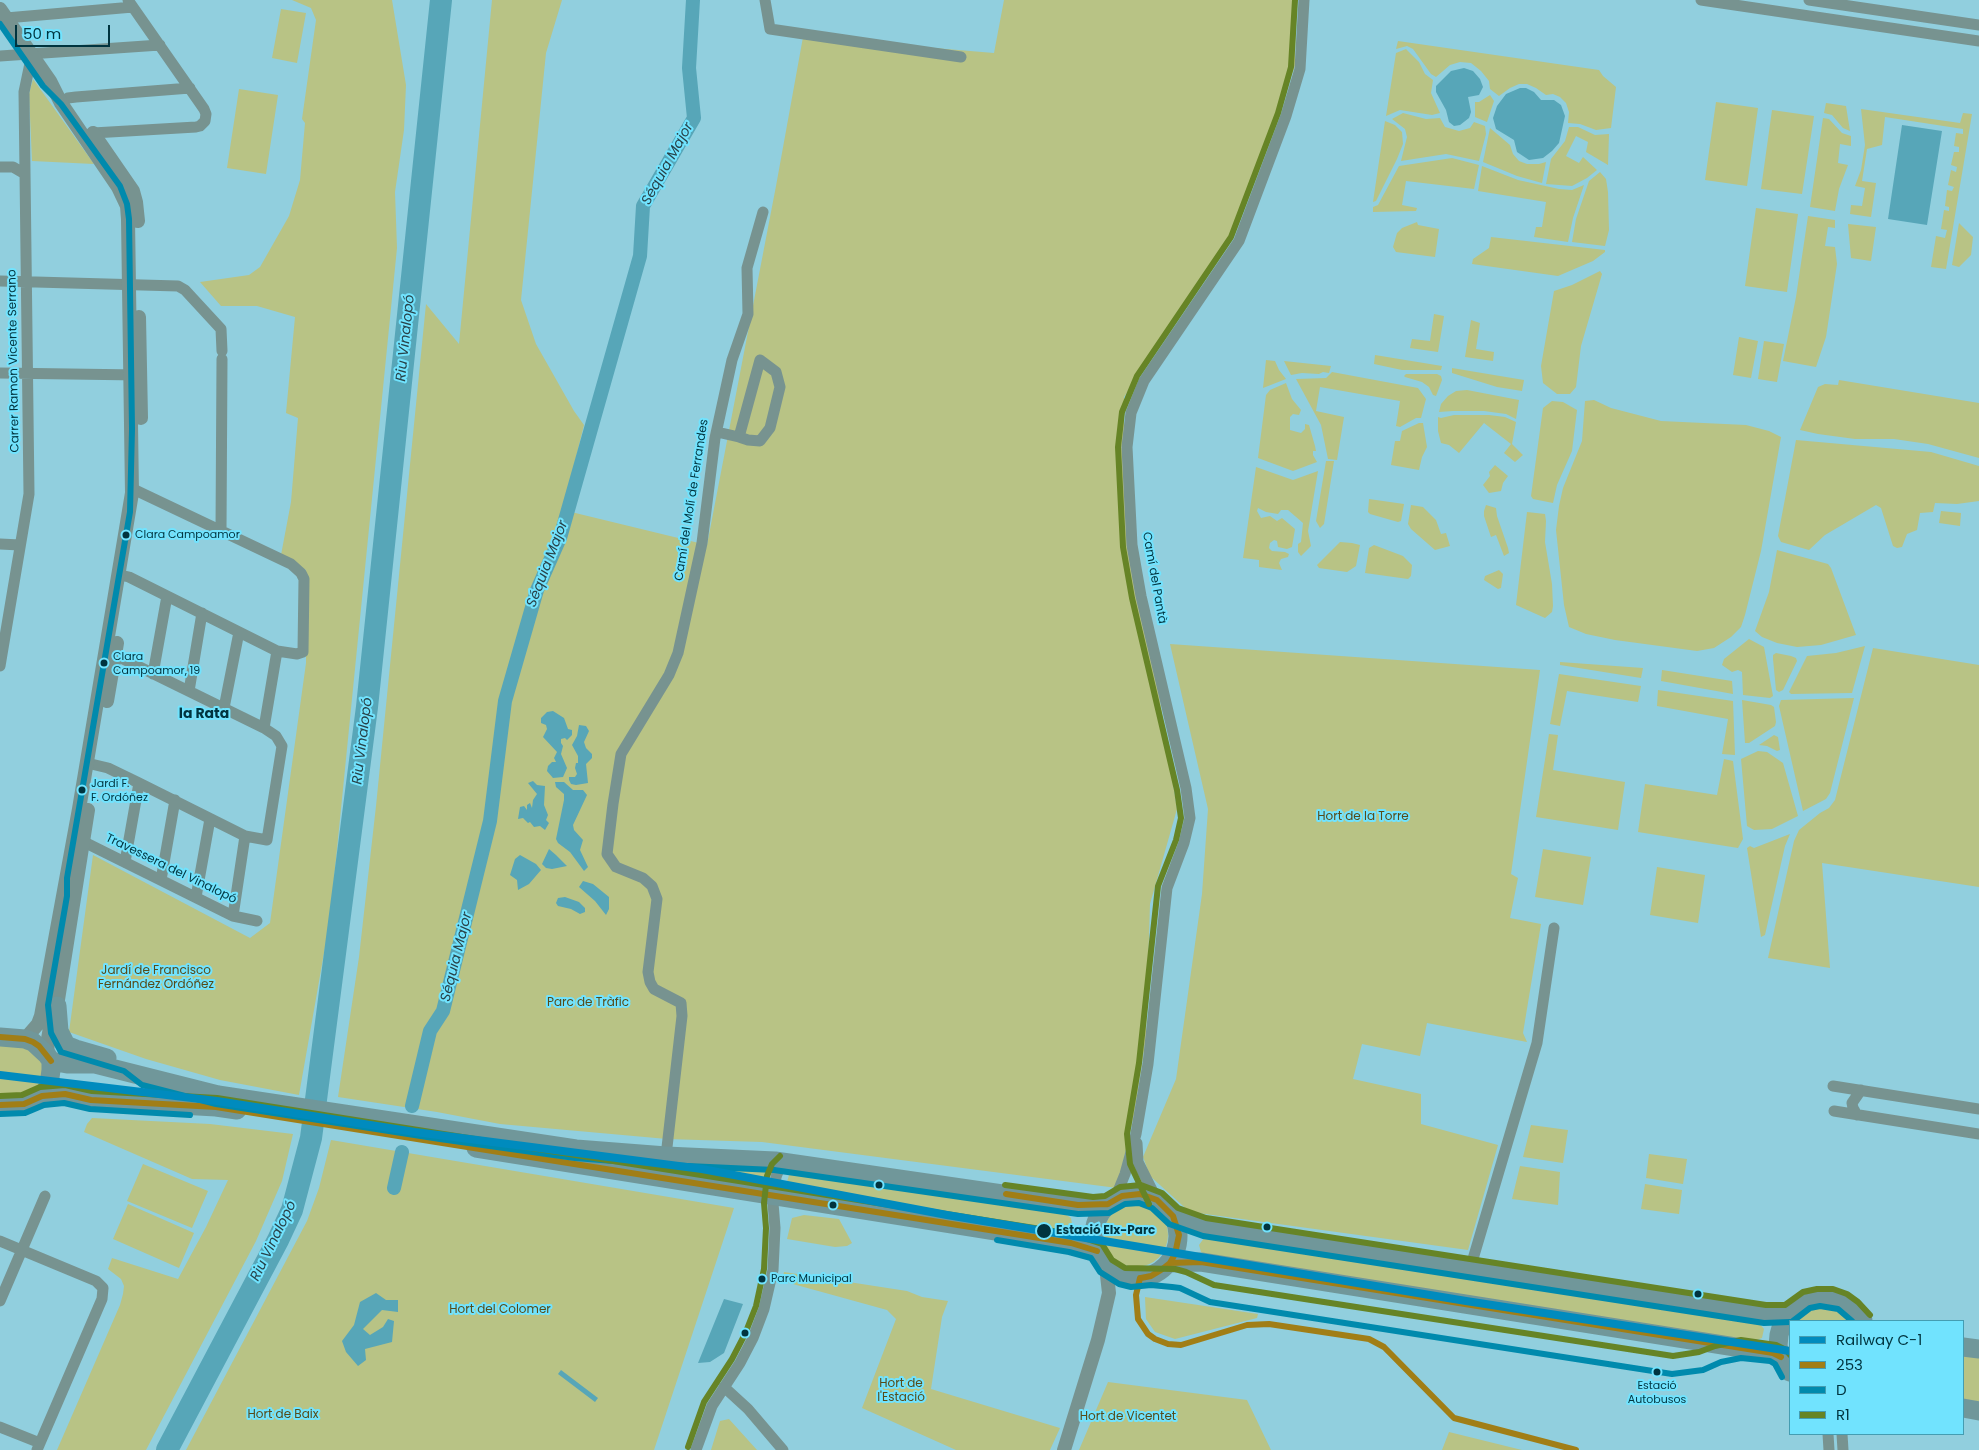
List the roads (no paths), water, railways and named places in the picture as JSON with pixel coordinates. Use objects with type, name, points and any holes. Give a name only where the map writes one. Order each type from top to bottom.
[{"type":"highway","points":[[57,1006],[59,1032],[66,1044],[76,1049],[128,1063],[146,1077]]},
{"type":"highway","points":[[0,1037],[25,1039],[39,1046],[49,1058],[67,1064],[95,1064],[146,1077],[217,1101]]},
{"type":"highway","points":[[42,1096],[51,1077],[49,1058]]},
{"type":"highway","points":[[0,1105],[24,1104],[42,1096],[65,1094],[90,1100],[217,1101],[415,1132],[774,1195],[1071,1243],[1102,1259],[1122,1276],[1140,1278],[1156,1274],[1170,1262],[1175,1254],[1179,1235],[1173,1216]]},
{"type":"highway","points":[[415,1132],[576,1149],[786,1162],[1078,1205],[1111,1202],[1131,1194],[1149,1196],[1157,1200],[1173,1216],[1204,1226],[1493,1273],[1765,1314],[1788,1314]]},
{"type":"highway","points":[[1102,1259],[1094,1229],[1099,1216],[1111,1202]]},
{"type":"highway","points":[[1170,1262],[1201,1262],[1773,1353],[1786,1365]]},
{"type":"highway","points":[[1786,1365],[1778,1346],[1782,1324],[1788,1314],[1807,1300],[1819,1297],[1842,1301],[1852,1308],[1862,1320]]},
{"type":"highway","points":[[1964,1347],[1979,1349]]},
{"type":"highway","points":[[1964,1408],[1979,1411]]},
{"type":"street","points":[[765,0],[770,29],[961,57]]},
{"type":"street","name":"Camí del Pantà","points":[[1111,1202],[1125,1174],[1136,1134],[1148,1064],[1167,888],[1184,844],[1190,818],[1186,788],[1141,596],[1132,545],[1127,447],[1131,413],[1144,381],[1239,241],[1286,116],[1300,69],[1304,0]]},
{"type":"street","points":[[1701,0],[1979,41]]},
{"type":"street","points":[[1809,0],[1979,25]]},
{"type":"street","points":[[3,14],[130,4],[190,88],[206,114],[205,121],[196,127],[93,133]]},
{"type":"street","points":[[3,14],[64,101],[118,187],[132,204]]},
{"type":"street","points":[[0,56],[160,45]]},
{"type":"street","name":"Carrer Ramon Vicente Serrano","points":[[0,666],[1,649],[29,494],[24,92],[32,54]]},
{"type":"street","points":[[64,101],[190,88]]},
{"type":"street","points":[[25,1039],[38,1024],[41,1016],[79,839],[137,491],[132,204],[128,182],[93,133],[64,101]]},
{"type":"street","points":[[0,167],[13,167],[25,174]]},
{"type":"street","name":"Camí del Molí de Ferrandes","points":[[666,1156],[682,1016],[680,1003],[654,989],[650,982],[648,972],[657,899],[652,886],[643,878],[616,867],[607,854],[621,754],[669,675],[678,653],[702,542],[717,432],[732,360],[748,314],[747,268],[763,212]]},
{"type":"street","points":[[0,282],[178,286],[185,290],[221,329],[221,531]]},
{"type":"street","points":[[717,432],[739,437],[760,441],[770,428],[780,387],[776,372],[760,360],[739,437]]},
{"type":"street","points":[[0,373],[136,375]]},
{"type":"street","points":[[124,576],[277,651],[297,654],[304,652],[304,579],[301,573],[291,564],[137,491]]},
{"type":"street","points":[[0,544],[20,545]]},
{"type":"street","points":[[153,674],[167,596]]},
{"type":"street","points":[[189,691],[202,613]]},
{"type":"street","points":[[224,708],[239,632]]},
{"type":"street","points":[[264,728],[277,651]]},
{"type":"street","points":[[92,764],[139,782],[245,836],[267,840],[282,746],[276,736],[264,728],[111,653]]},
{"type":"street","points":[[125,862],[139,782]]},
{"type":"street","points":[[161,880],[175,800]]},
{"type":"street","points":[[196,897],[210,819]]},
{"type":"street","points":[[233,916],[245,836]]},
{"type":"street","points":[[49,1058],[52,1016],[57,1006],[76,898],[79,839]]},
{"type":"street","name":"Travessera del Vinalopó","points":[[79,839],[233,916],[257,921]]},
{"type":"street","points":[[1470,1269],[1537,1043],[1554,928]]},
{"type":"street","points":[[1833,1086],[1979,1109]]},
{"type":"street","points":[[1857,1115],[1852,1103],[1861,1090]]},
{"type":"street","points":[[1834,1111],[1979,1134]]},
{"type":"street","name":"Camí del Pantà","points":[[1136,1134],[1138,1162],[1157,1200]]},
{"type":"street","points":[[696,1450],[712,1406],[740,1363],[753,1338],[764,1309],[773,1270],[774,1195],[779,1169],[786,1162]]},
{"type":"street","points":[[0,1301],[45,1196]]},
{"type":"street","points":[[775,1228],[780,1213],[785,1206],[798,1199]]},
{"type":"street","points":[[0,1241],[96,1281],[103,1288],[102,1299],[38,1447],[0,1427]]},
{"type":"street","points":[[1064,1450],[1098,1340],[1108,1293],[1102,1259]]},
{"type":"street","points":[[724,1386],[748,1409],[783,1450]]},
{"type":"street","points":[[1828,1435],[1829,1450]]},
{"type":"street","points":[[1842,1435],[1843,1450]]},
{"type":"water","points":[[1464,68],[1473,71],[1480,79],[1483,87],[1479,95],[1468,97],[1471,112],[1469,118],[1460,125],[1454,126],[1449,122],[1446,110],[1436,92],[1436,86],[1451,71]]},
{"type":"water","points":[[1520,88],[1526,88],[1534,92],[1541,100],[1554,100],[1561,105],[1565,116],[1559,143],[1543,158],[1529,160],[1517,152],[1514,140],[1496,129],[1493,118],[1497,106],[1506,94]]},
{"type":"water","points":[[1902,125],[1942,131],[1927,225],[1888,219]]},
{"type":"water","points":[[553,711],[564,718],[568,729],[572,730],[572,735],[567,740],[565,738],[561,739],[563,746],[561,754],[567,768],[563,777],[553,778],[547,771],[548,766],[552,762],[556,762],[554,758],[557,752],[543,737],[547,729],[546,725],[541,723],[541,718],[547,712]]},
{"type":"water","points":[[579,725],[586,726],[589,731],[584,742],[586,748],[592,754],[592,758],[586,764],[588,783],[576,785],[571,784],[569,777],[575,777],[577,774],[575,768],[576,763],[578,763],[578,756],[572,745],[577,736]]},
{"type":"water","points":[[533,781],[537,785],[545,786],[544,805],[548,815],[546,820],[549,823],[545,830],[540,826],[534,827],[523,818],[518,819],[520,807],[524,806],[527,810],[527,805],[530,803],[532,808],[533,800],[537,794],[528,783]]},
{"type":"water","points":[[555,782],[564,782],[573,790],[583,790],[587,795],[573,825],[574,830],[583,840],[580,850],[588,867],[584,871],[570,852],[558,843],[556,839],[564,794],[556,787]]},
{"type":"water","points":[[549,849],[567,866],[552,869],[546,868],[542,864]]},
{"type":"water","points":[[520,855],[536,864],[541,870],[529,884],[518,890],[517,880],[510,875],[515,859]]},
{"type":"water","points":[[583,881],[593,884],[609,897],[609,909],[606,915],[595,901],[579,887]]},
{"type":"water","points":[[565,897],[579,902],[585,908],[585,912],[580,914],[571,909],[558,906],[556,903],[558,898]]},
{"type":"water","points":[[376,1293],[386,1300],[398,1300],[398,1312],[382,1310],[363,1329],[370,1335],[383,1327],[388,1319],[394,1321],[392,1342],[365,1349],[366,1360],[358,1366],[346,1352],[342,1341],[354,1325],[360,1302]]},
{"type":"water","points":[[724,1299],[743,1304],[724,1353],[710,1362],[698,1363]]},
{"type":"water","points":[[561,1370],[598,1398],[595,1402],[558,1374]]},
{"type":"waterway","name":"Riu Vinalopó","points":[[167,1450],[292,1210],[311,1138],[367,707],[441,0]]},
{"type":"waterway","name":"Séquia Major","points":[[412,1106],[430,1031],[443,1011],[490,821],[505,701],[537,590],[560,538],[640,256],[643,206],[694,118],[689,68],[693,0]]},
{"type":"waterway","name":"Séquia Major","points":[[394,1188],[402,1152]]},
{"type":"rail line","name":"C-1","points":[[0,1075],[217,1101],[415,1132],[702,1169],[947,1215],[1466,1301],[1789,1351]]},
{"type":"place","name":"Clara Campoamor","points":[[126,535]]},
{"type":"place","name":"Clara Campoamor, 19","points":[[104,663]]},
{"type":"place","name":"Jardí F. F. Ordóñez","points":[[82,790]]},
{"type":"place","name":"Estació Elx-Parc","points":[[1044,1231]]},
{"type":"place","name":"Parc Municipal","points":[[762,1279]]},
{"type":"place","name":"Estació Autobusos","points":[[1657,1372]]},
{"type":"district","name":"la Rata","points":[[204,714]]},
{"type":"park label","name":"Hort de la Torre","points":[[1363,817]]},
{"type":"park label","name":"Jardí de Francisco Fernández Ordóñez","points":[[156,978]]},
{"type":"park label","name":"Parc de Tràfic","points":[[588,1003]]},
{"type":"park label","name":"Hort del Colomer","points":[[500,1310]]},
{"type":"park label","name":"Hort de l'Estació","points":[[901,1391]]},
{"type":"park label","name":"Hort de Baix","points":[[283,1415]]},
{"type":"park label","name":"Hort de Vicentet","points":[[1128,1417]]}]
